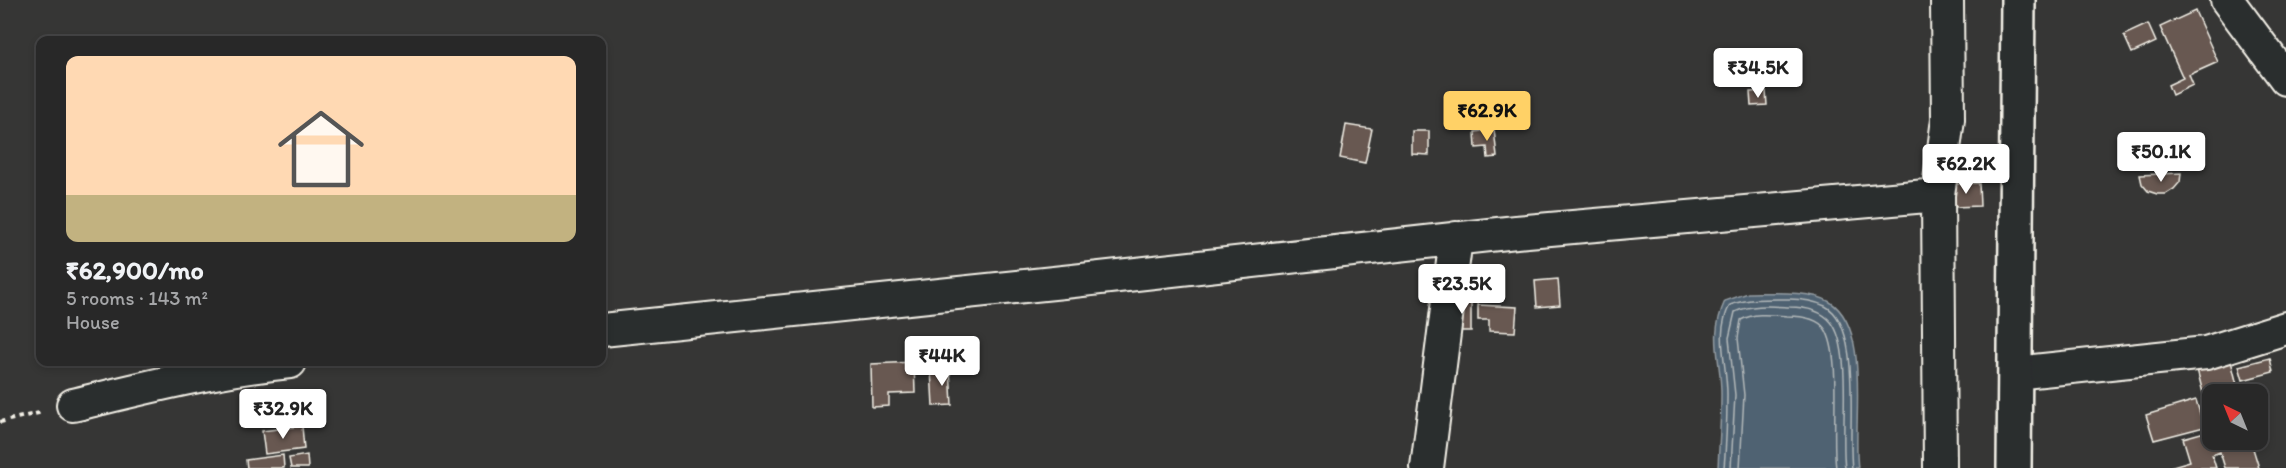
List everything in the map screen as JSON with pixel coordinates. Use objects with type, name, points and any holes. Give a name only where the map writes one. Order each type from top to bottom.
[{"type":"main road","points":[[2014,468],[2018,0]]},
{"type":"street","points":[[1940,468],[1938,195],[1948,119],[1947,0]]},
{"type":"street","points":[[2227,0],[2286,79]]},
{"type":"street","points":[[606,330],[1456,238],[1938,195]]},
{"type":"street","points":[[1427,468],[1456,238]]},
{"type":"street","points":[[2015,373],[2206,353],[2286,328]]},
{"type":"street","points":[[73,405],[160,384],[253,366]]},
{"type":"path","points":[[0,422],[73,405]]},
{"type":"water","points":[[1748,293],[1790,293],[1822,298],[1830,302],[1843,315],[1851,333],[1856,355],[1858,468],[1718,468],[1721,384],[1717,326],[1725,301]]},
{"type":"building","points":[[2195,11],[2218,62],[2189,75],[2193,85],[2172,95],[2168,85],[2183,78],[2160,27]]},
{"type":"building","points":[[2148,24],[2156,42],[2132,53],[2124,35]]},
{"type":"building","points":[[1778,60],[1778,69],[1765,69],[1765,61]]},
{"type":"building","points":[[1766,91],[1767,105],[1751,106],[1750,92]]},
{"type":"building","points":[[1346,125],[1372,129],[1365,163],[1340,158]]},
{"type":"building","points":[[1494,129],[1497,157],[1488,158],[1487,147],[1476,148],[1475,132]]},
{"type":"building","points":[[1412,131],[1429,131],[1429,155],[1412,154]]},
{"type":"building","points":[[2181,173],[2180,182],[2166,194],[2148,191],[2142,184],[2140,175]]},
{"type":"building","points":[[1979,183],[1980,206],[1954,207],[1952,184]]},
{"type":"building","points":[[1558,279],[1560,305],[1537,307],[1535,281]]},
{"type":"building","points":[[1471,298],[1471,331],[1452,331],[1452,299]]},
{"type":"building","points":[[1478,305],[1517,307],[1515,332],[1489,331],[1489,320],[1478,320]]},
{"type":"building","points":[[2270,358],[2273,372],[2243,380],[2239,366]]},
{"type":"building","points":[[2231,361],[2237,384],[2202,384],[2202,389],[2197,369]]},
{"type":"building","points":[[914,362],[915,393],[889,394],[889,406],[872,407],[871,364]]},
{"type":"building","points":[[950,368],[952,405],[933,406],[931,369]]},
{"type":"building","points":[[2196,400],[2202,428],[2154,440],[2146,415]]},
{"type":"building","points":[[302,426],[304,449],[265,454],[262,431]]},
{"type":"building","points":[[2202,433],[2202,450],[2253,450],[2259,468],[2225,468],[2220,452],[2212,455],[2216,468],[2166,468],[2190,461],[2183,438]]},
{"type":"building","points":[[283,455],[284,468],[247,468],[246,460]]},
{"type":"building","points":[[307,455],[308,468],[291,468],[289,458]]}]
